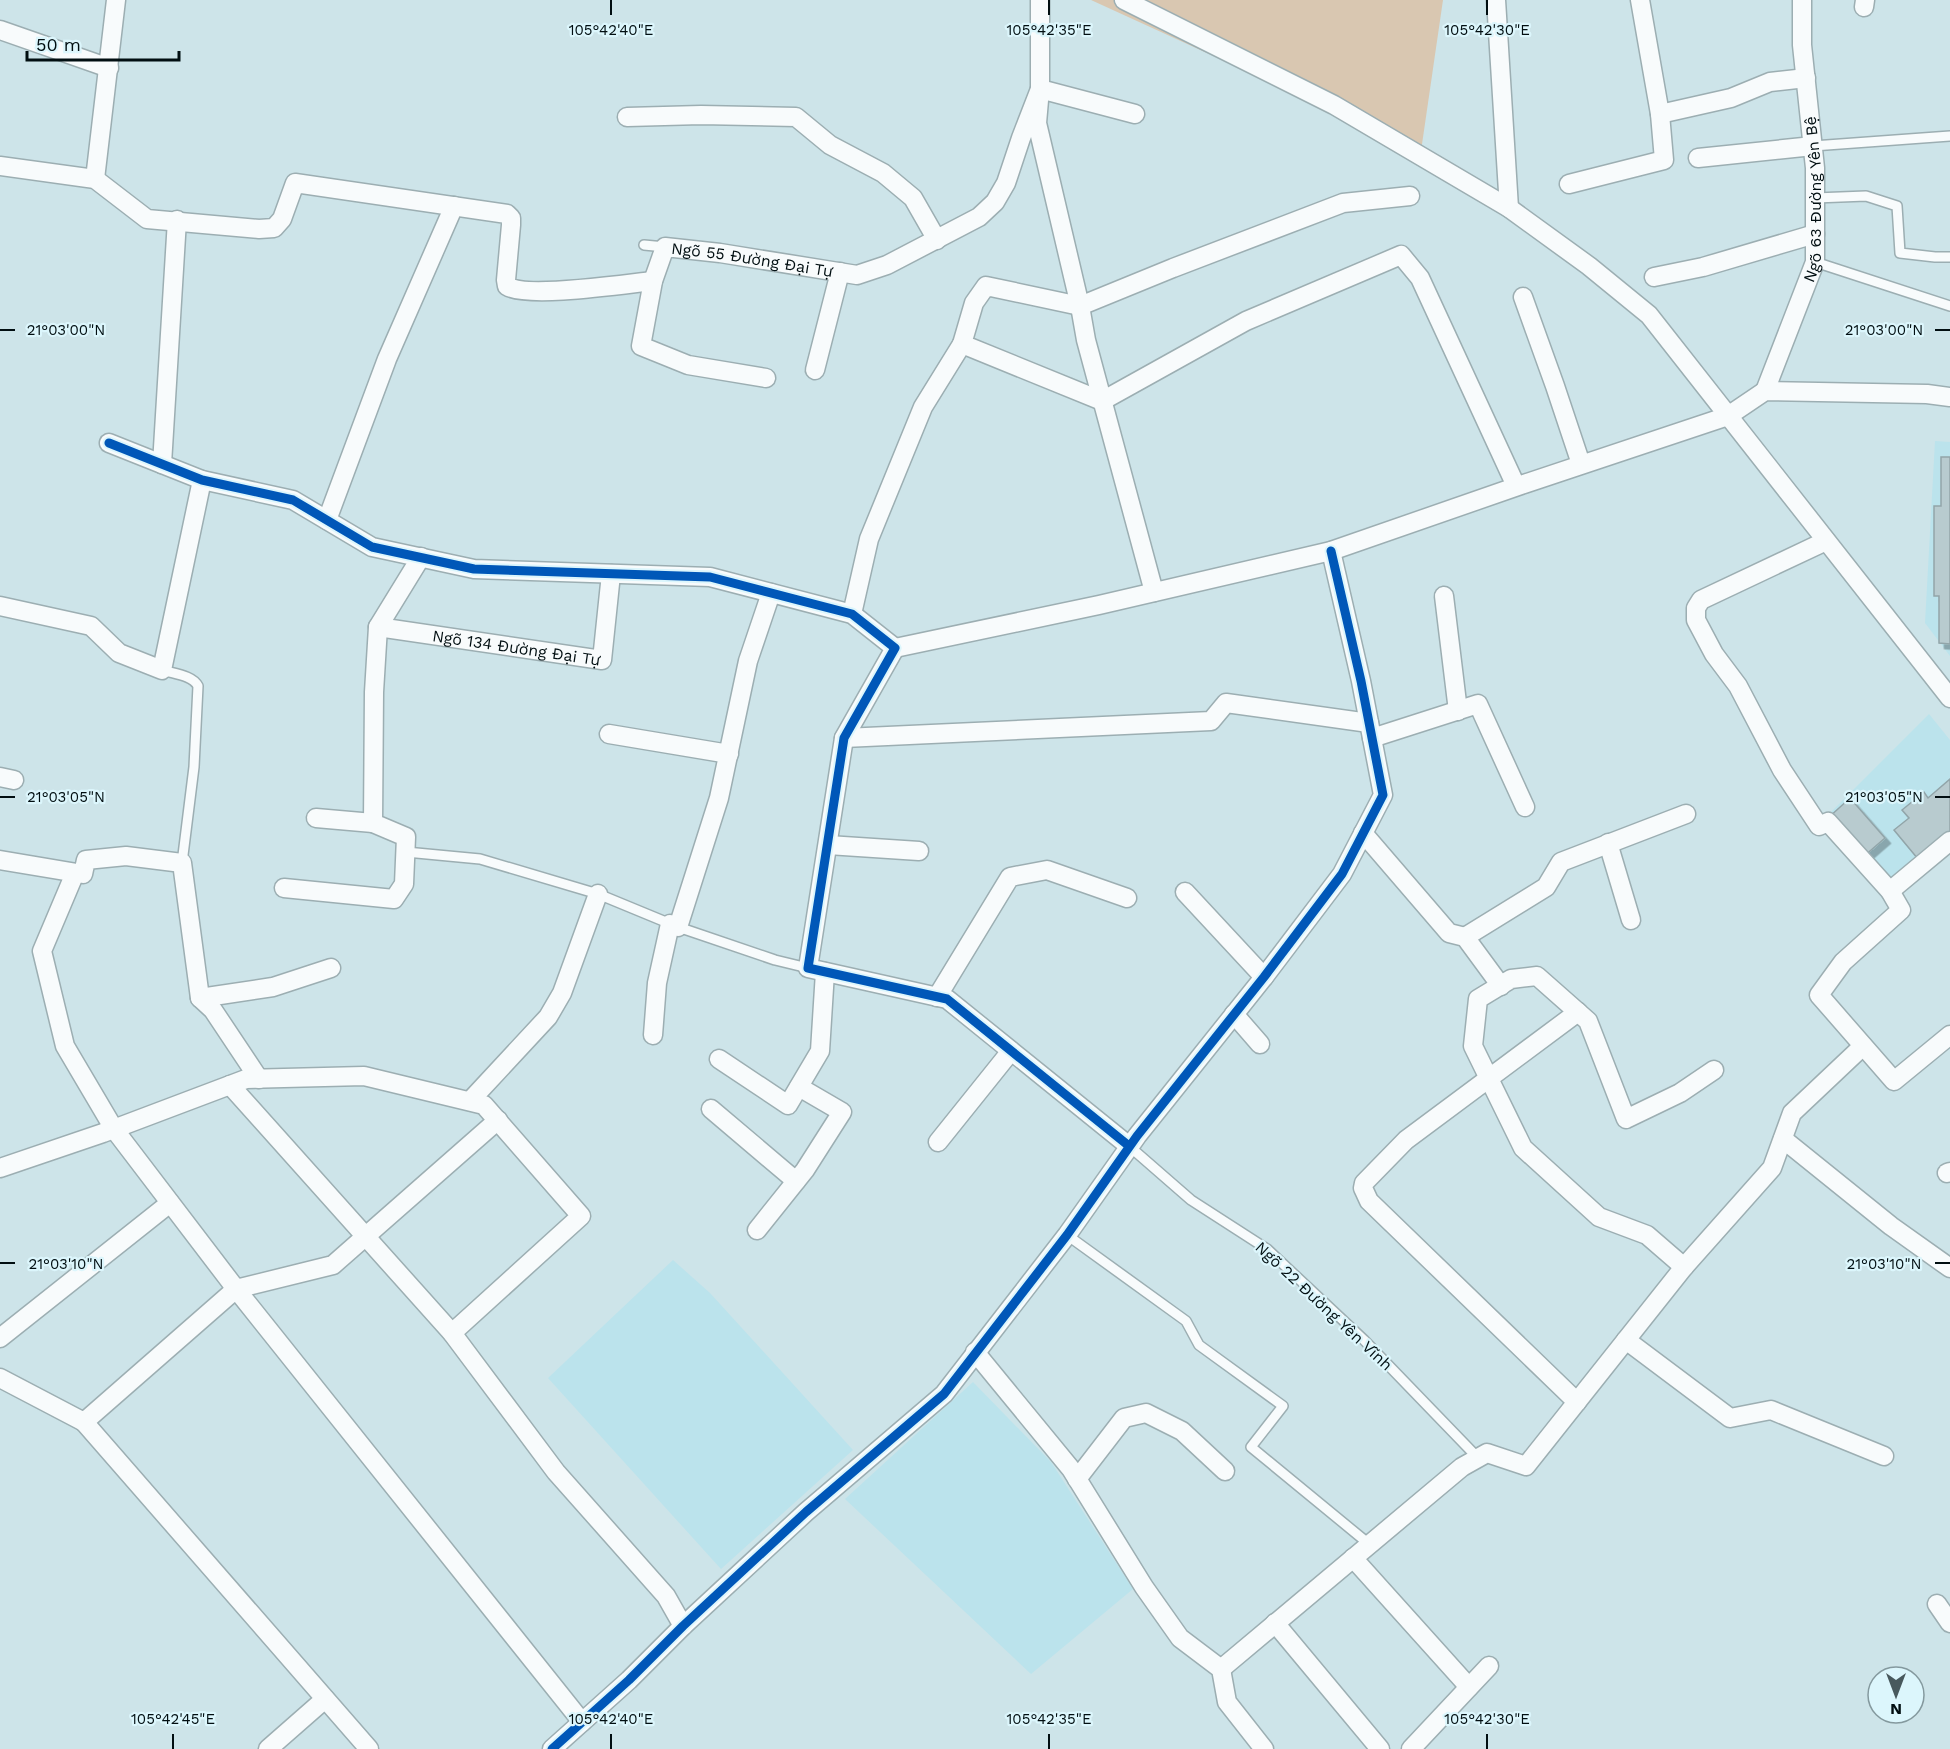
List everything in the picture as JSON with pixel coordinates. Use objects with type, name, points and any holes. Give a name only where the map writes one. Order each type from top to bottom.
[{"type":"street","points":[[95,178],[110,68],[116,0]]},
{"type":"street","points":[[1124,0],[1334,105],[1509,208],[1589,266],[1649,315],[1950,698]]},
{"type":"street","points":[[1496,0],[1509,208]]},
{"type":"street","points":[[1569,184],[1664,160],[1660,114],[1640,0]]},
{"type":"street","name":"Ngõ 63 Đường Yên Bệ","points":[[1765,391],[1815,262],[1813,146],[1802,45],[1802,0]]},
{"type":"street","points":[[1040,3],[1040,90],[1037,123],[1086,340],[1154,592]]},
{"type":"street","points":[[0,30],[110,68]]},
{"type":"street","points":[[1660,114],[1731,98],[1770,82],[1806,78]]},
{"type":"street","points":[[1040,90],[1135,114]]},
{"type":"street","name":"Ngõ 55 Đường Đại Tự","points":[[766,378],[688,365],[641,346],[652,281],[665,247],[720,253],[857,275],[887,265],[979,218],[995,202],[1006,183],[1040,90]]},
{"type":"street","points":[[627,117],[701,115],[796,117],[830,145],[883,173],[913,198],[937,240]]},
{"type":"street","points":[[1698,158],[1813,146]]},
{"type":"street","points":[[0,166],[95,178],[147,219],[259,229],[274,228],[282,219],[295,183],[507,214],[511,218],[506,280],[507,286],[513,290],[547,291],[652,281]]},
{"type":"street","points":[[852,614],[868,539],[923,407],[962,344],[974,303],[987,286],[1080,306],[1342,203],[1410,196]]},
{"type":"street","points":[[327,520],[387,359],[453,206]]},
{"type":"street","points":[[162,464],[177,220]]},
{"type":"street","points":[[1653,277],[1703,267],[1815,234]]},
{"type":"street","points":[[1102,401],[1246,321],[1401,255],[1419,278],[1516,486]]},
{"type":"street","points":[[815,370],[840,272]]},
{"type":"street","points":[[1523,297],[1556,386],[1581,464]]},
{"type":"street","points":[[962,344],[1102,401]]},
{"type":"street","points":[[719,1059],[788,1105],[820,1051],[817,970],[828,845],[844,738],[895,648],[1331,551],[1516,486],[1728,416],[1765,391],[1927,394],[1950,397]]},
{"type":"street","points":[[109,443],[202,480],[293,500],[372,547],[474,569],[710,577],[852,614],[895,648]]},
{"type":"street","points":[[0,606],[91,626],[119,653],[162,670],[202,480]]},
{"type":"street","points":[[1826,541],[1701,600],[1696,608],[1696,620],[1714,654],[1738,686],[1782,771],[1819,826],[1828,822],[1890,891],[1901,910],[1843,962],[1819,995],[1894,1081],[1950,1035]]},
{"type":"street","points":[[552,1749],[629,1680],[683,1626],[806,1512],[944,1394],[1067,1235],[1129,1146],[1264,977],[1342,874],[1383,795],[1331,551]]},
{"type":"street","points":[[373,823],[374,692],[378,627],[421,558]]},
{"type":"street","name":"Ngõ 134 Đường Đại Tự","points":[[378,627],[602,660],[610,574]]},
{"type":"street","points":[[653,1035],[657,983],[674,926],[719,798],[748,661],[771,593]]},
{"type":"street","points":[[1444,596],[1458,711]]},
{"type":"street","points":[[844,738],[1211,722],[1226,703],[1370,731],[1479,704],[1525,807]]},
{"type":"street","points":[[609,734],[729,754]]},
{"type":"street","points":[[1465,937],[1546,887],[1561,862],[1686,814]]},
{"type":"street","points":[[284,888],[394,899],[404,884],[406,837],[373,823],[316,818]]},
{"type":"street","points":[[1363,833],[1449,933],[1465,937],[1501,986]]},
{"type":"street","points":[[1890,891],[1950,841]]},
{"type":"street","points":[[1608,843],[1631,920]]},
{"type":"street","points":[[828,845],[919,851]]},
{"type":"street","points":[[0,860],[83,874],[86,860],[126,856],[182,862],[200,998],[213,1010],[259,1078]]},
{"type":"street","points":[[937,997],[1010,877],[1047,870],[1127,898]]},
{"type":"street","points":[[75,873],[42,951],[65,1046],[114,1129],[236,1289],[582,1722]]},
{"type":"street","points":[[1185,892],[1264,977]]},
{"type":"street","points":[[470,1101],[548,1017],[562,993],[598,894]]},
{"type":"street","points":[[200,998],[273,987],[331,968]]},
{"type":"street","points":[[817,970],[947,999],[1129,1146]]},
{"type":"street","points":[[1684,1267],[1647,1235],[1599,1217],[1523,1148],[1473,1046],[1479,999],[1511,980],[1536,976],[1588,1021],[1626,1119],[1680,1093],[1714,1071]]},
{"type":"street","points":[[1577,1402],[1369,1200],[1363,1188],[1364,1183],[1373,1172],[1406,1140],[1578,1012]]},
{"type":"street","points":[[1234,1014],[1260,1044]]},
{"type":"street","points":[[1221,1668],[1462,1467],[1487,1454],[1526,1466],[1684,1267],[1772,1168],[1792,1113],[1863,1046]]},
{"type":"street","points":[[938,1142],[1011,1051]]},
{"type":"street","points":[[0,1168],[114,1129],[246,1079],[364,1076],[484,1105],[581,1216],[452,1333]]},
{"type":"street","points":[[230,1085],[452,1333],[556,1472],[666,1596],[683,1626]]},
{"type":"street","points":[[757,1230],[796,1181],[842,1112],[799,1087]]},
{"type":"street","points":[[711,1109],[796,1181]]},
{"type":"street","points":[[84,1422],[236,1289],[333,1265],[498,1120]]},
{"type":"street","points":[[1782,1139],[1891,1226],[1950,1268]]},
{"type":"street","points":[[0,1338],[170,1203]]},
{"type":"street","points":[[1626,1340],[1730,1418],[1771,1410],[1884,1455]]},
{"type":"street","points":[[975,1352],[1071,1469],[1144,1587],[1180,1638],[1221,1668],[1227,1702],[1264,1749]]},
{"type":"street","points":[[0,1378],[84,1422],[369,1749]]},
{"type":"street","points":[[1077,1479],[1124,1418],[1146,1413],[1182,1431],[1225,1471]]},
{"type":"street","points":[[1353,1558],[1469,1687]]},
{"type":"street","points":[[1937,1604],[1950,1623]]},
{"type":"street","points":[[1275,1623],[1380,1749]]},
{"type":"street","points":[[1411,1749],[1489,1666]]},
{"type":"street","points":[[268,1749],[326,1699]]},
{"type":"lane","points":[[1813,146],[1950,136]]},
{"type":"lane","points":[[1815,198],[1866,196],[1897,206],[1900,253],[1935,258],[1950,257]]},
{"type":"lane","points":[[644,245],[665,247]]},
{"type":"lane","points":[[1815,262],[1950,306]]},
{"type":"lane","points":[[162,670],[195,680],[198,687],[194,767],[182,862]]},
{"type":"lane","points":[[406,852],[480,859],[598,894],[674,926],[775,960],[817,970]]},
{"type":"lane","name":"Ngõ 22 Đường Yên Vĩnh","points":[[1129,1146],[1191,1200],[1268,1249],[1364,1340],[1478,1458]]},
{"type":"lane","points":[[1067,1235],[1186,1321],[1199,1345],[1283,1406],[1251,1447],[1369,1544]]},
{"type":"shaded area","points":[[1091,0],[1443,0],[1421,151]]},
{"type":"shaded area","points":[[1935,441],[1950,442],[1950,656],[1925,623]]},
{"type":"shaded area","points":[[1929,714],[1950,740],[1950,832],[1889,887],[1827,816]]},
{"type":"shaded area","points":[[673,1260],[710,1293],[853,1450],[721,1569],[548,1378]]},
{"type":"shaded area","points":[[973,1382],[1051,1462],[1133,1589],[1031,1674],[845,1499]]},
{"type":"building","points":[[1941,457],[1950,457],[1950,644],[1939,643],[1939,596],[1934,596],[1934,506],[1941,506]]},
{"type":"building","points":[[1950,779],[1950,832],[1918,859],[1894,830],[1909,818],[1902,810],[1924,792],[1928,798]]},
{"type":"building","points":[[1850,798],[1885,838],[1863,857],[1828,818]]},
{"type":"cycle path","points":[[109,443],[202,480],[293,500],[372,547],[474,569],[710,577],[852,614],[895,648],[844,738],[808,968],[947,999],[1129,1146]]},
{"type":"cycle path","points":[[552,1749],[629,1680],[683,1626],[806,1512],[944,1394],[1067,1235],[1137,1136],[1264,977],[1342,874],[1383,795],[1361,681],[1331,551]]}]
